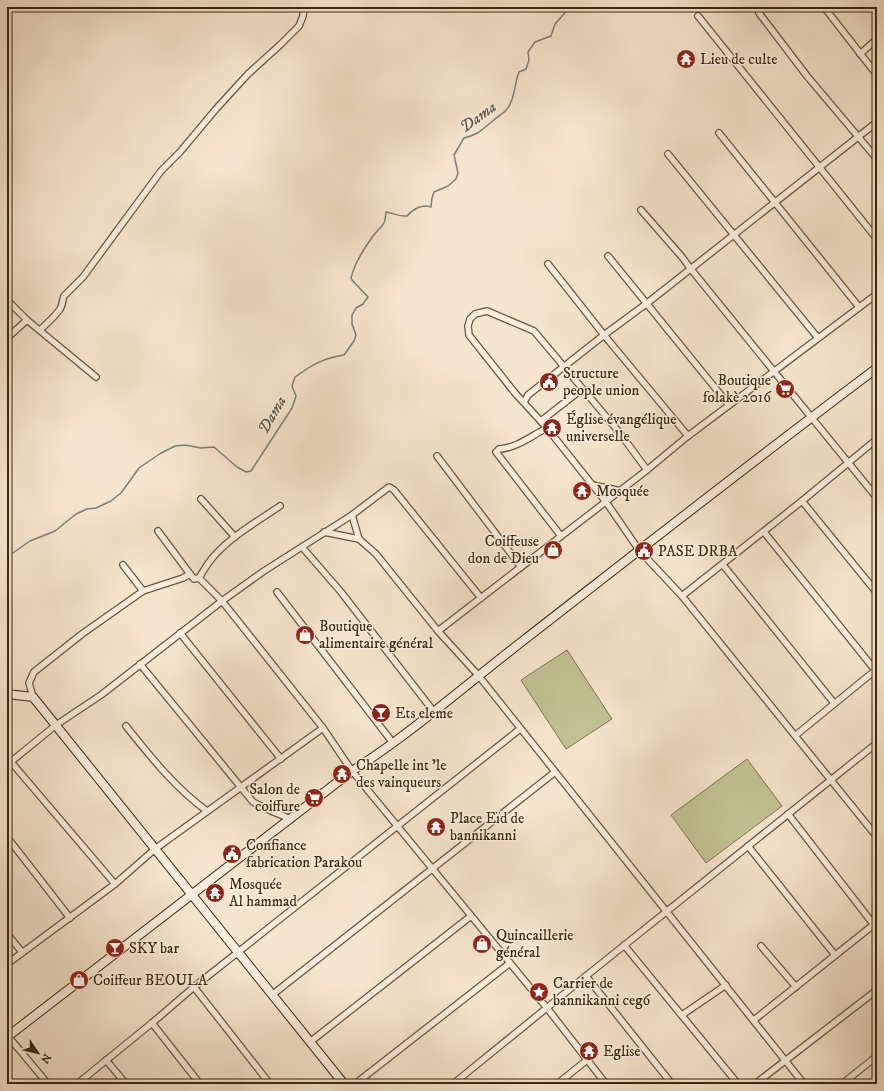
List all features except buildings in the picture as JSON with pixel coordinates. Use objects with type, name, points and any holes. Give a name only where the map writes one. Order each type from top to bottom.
[{"type":"street","points":[[40,330],[58,312],[64,296],[83,278],[161,171],[172,161],[248,74],[280,46],[299,26],[303,16],[304,7]]},
{"type":"street","points":[[824,7],[877,75]]},
{"type":"street","points":[[759,13],[807,76],[877,159]]},
{"type":"street","points":[[698,16],[877,240]]},
{"type":"street","points":[[860,54],[877,39]]},
{"type":"street","points":[[524,402],[528,394],[604,334],[646,304],[877,122]]},
{"type":"street","points":[[719,133],[860,307]]},
{"type":"street","points":[[668,154],[818,338]]},
{"type":"street","points":[[641,210],[682,257],[773,372],[812,417],[877,498]]},
{"type":"street","points":[[608,256],[729,405]]},
{"type":"street","points":[[548,264],[688,436]]},
{"type":"street","points":[[438,631],[621,491],[688,436],[877,294]]},
{"type":"street","points":[[7,300],[27,320],[96,377]]},
{"type":"street","points":[[647,470],[619,432],[582,390],[534,331],[529,327],[486,311],[475,314],[470,319],[468,326],[469,335],[592,484],[639,550],[682,596],[877,837]]},
{"type":"street","points":[[7,338],[27,320]]},
{"type":"street","points":[[48,1084],[7,1036],[192,896],[352,771],[393,743],[434,712],[478,675],[877,368]]},
{"type":"street","points":[[541,421],[582,390]]},
{"type":"street","points":[[547,428],[518,444],[508,448],[499,449],[496,452],[561,536]]},
{"type":"street","points":[[682,596],[764,532],[877,439]]},
{"type":"street","points":[[437,456],[521,567]]},
{"type":"street","points":[[592,484],[621,491]]},
{"type":"street","points":[[115,884],[9,764],[56,725],[101,694],[222,601],[264,571],[352,515],[389,487],[392,488],[481,598]]},
{"type":"street","points":[[201,499],[235,537]]},
{"type":"street","points":[[802,501],[877,593]]},
{"type":"street","points":[[198,578],[205,566],[235,537],[280,506]]},
{"type":"street","points":[[352,515],[359,539]]},
{"type":"street","points":[[158,531],[194,579],[198,578],[222,601],[323,728],[352,771],[547,1008],[606,1084]]},
{"type":"street","points":[[324,532],[359,539],[376,554],[438,631],[478,675],[804,1084]]},
{"type":"street","points":[[764,532],[876,669],[796,735]]},
{"type":"street","points":[[302,547],[341,592],[434,712]]},
{"type":"street","points":[[123,565],[143,591]]},
{"type":"street","points":[[723,565],[834,703]]},
{"type":"street","points":[[190,574],[183,578],[143,591],[82,634],[34,672],[29,683],[33,697],[344,1084]]},
{"type":"street","points":[[277,592],[393,743]]},
{"type":"street","points":[[180,633],[281,758]]},
{"type":"street","points":[[140,664],[253,802],[271,811],[291,818]]},
{"type":"street","points":[[7,694],[33,697]]},
{"type":"street","points":[[126,726],[144,749],[186,794],[207,811]]},
{"type":"street","points":[[7,964],[115,884],[155,849],[323,728]]},
{"type":"street","points":[[77,1084],[238,952],[520,728]]},
{"type":"street","points":[[453,1084],[624,945],[875,745],[877,753]]},
{"type":"street","points":[[272,995],[555,772]]},
{"type":"street","points":[[754,1020],[875,923],[788,814]]},
{"type":"street","points":[[7,837],[70,918]]},
{"type":"street","points":[[748,846],[835,955]]},
{"type":"street","points":[[310,1042],[471,916]]},
{"type":"street","points":[[7,934],[22,952]]},
{"type":"street","points":[[624,945],[738,1084]]},
{"type":"street","points":[[761,946],[796,987]]},
{"type":"street","points":[[355,1084],[510,963]]},
{"type":"street","points":[[586,976],[672,1084]]},
{"type":"street","points":[[682,1015],[726,985]]},
{"type":"street","points":[[194,988],[270,1084]]},
{"type":"street","points":[[755,1084],[877,990]]},
{"type":"street","points":[[152,1023],[200,1084]]},
{"type":"street","points":[[842,1084],[877,1056]]},
{"type":"street","points":[[106,1060],[126,1084]]},
{"type":"street","points":[[557,1084],[587,1060]]},
{"type":"shaded area","points":[[567,650],[612,719],[566,749],[521,680]]},
{"type":"shaded area","points":[[747,759],[782,806],[706,863],[671,815]]},
{"type":"waterway","name":"Dama","points":[[7,557],[30,541],[55,531],[76,514],[87,509],[96,508],[111,501],[121,493],[139,468],[161,453],[175,446],[185,445],[201,448],[214,447],[237,467],[246,472],[251,471],[292,408],[296,396],[292,386],[295,377],[318,363],[330,358],[344,355],[354,341],[356,335],[352,324],[352,315],[356,308],[363,304],[368,297],[351,278],[357,261],[363,251],[373,236],[384,224],[386,212],[407,216],[418,208],[424,206],[431,207],[434,192],[448,186],[456,179],[458,173],[454,155],[464,138],[474,135],[480,131],[508,108],[519,72],[526,69],[529,60],[528,52],[535,42],[551,36],[555,24],[570,7]]},
{"type":"place","name":"Lieu de culte","points":[[686,59]]},
{"type":"place","name":"Structure people union","points":[[549,382]]},
{"type":"place","name":"Boutique folakè 2016","points":[[785,389]]},
{"type":"place","name":"Église évangélique universelle","points":[[552,428]]},
{"type":"place","name":"Mosquée","points":[[582,491]]},
{"type":"place","name":"Coiffeuse don de Dieu","points":[[553,550]]},
{"type":"place","name":"PASE DRBA","points":[[644,551]]},
{"type":"place","name":"Boutique alimentaire général","points":[[305,635]]},
{"type":"place","name":"Ets eleme","points":[[381,713]]},
{"type":"place","name":"Chapelle int 'le des vainqueurs","points":[[342,774]]},
{"type":"place","name":"Salon de coiffure","points":[[314,798]]},
{"type":"place","name":"Place Eïd de bannikanni","points":[[436,827]]},
{"type":"place","name":"Confiance fabrication Parakou","points":[[232,854]]},
{"type":"place","name":"Mosquée Al hammad","points":[[215,893]]},
{"type":"place","name":"Quincaillerie général","points":[[482,944]]},
{"type":"place","name":"SKY bar","points":[[115,948]]},
{"type":"place","name":"Coiffeur BEOULA","points":[[79,980]]},
{"type":"place","name":"Carrier de bannikanni ceg6","points":[[539,992]]},
{"type":"place","name":"Eglise","points":[[589,1051]]}]
